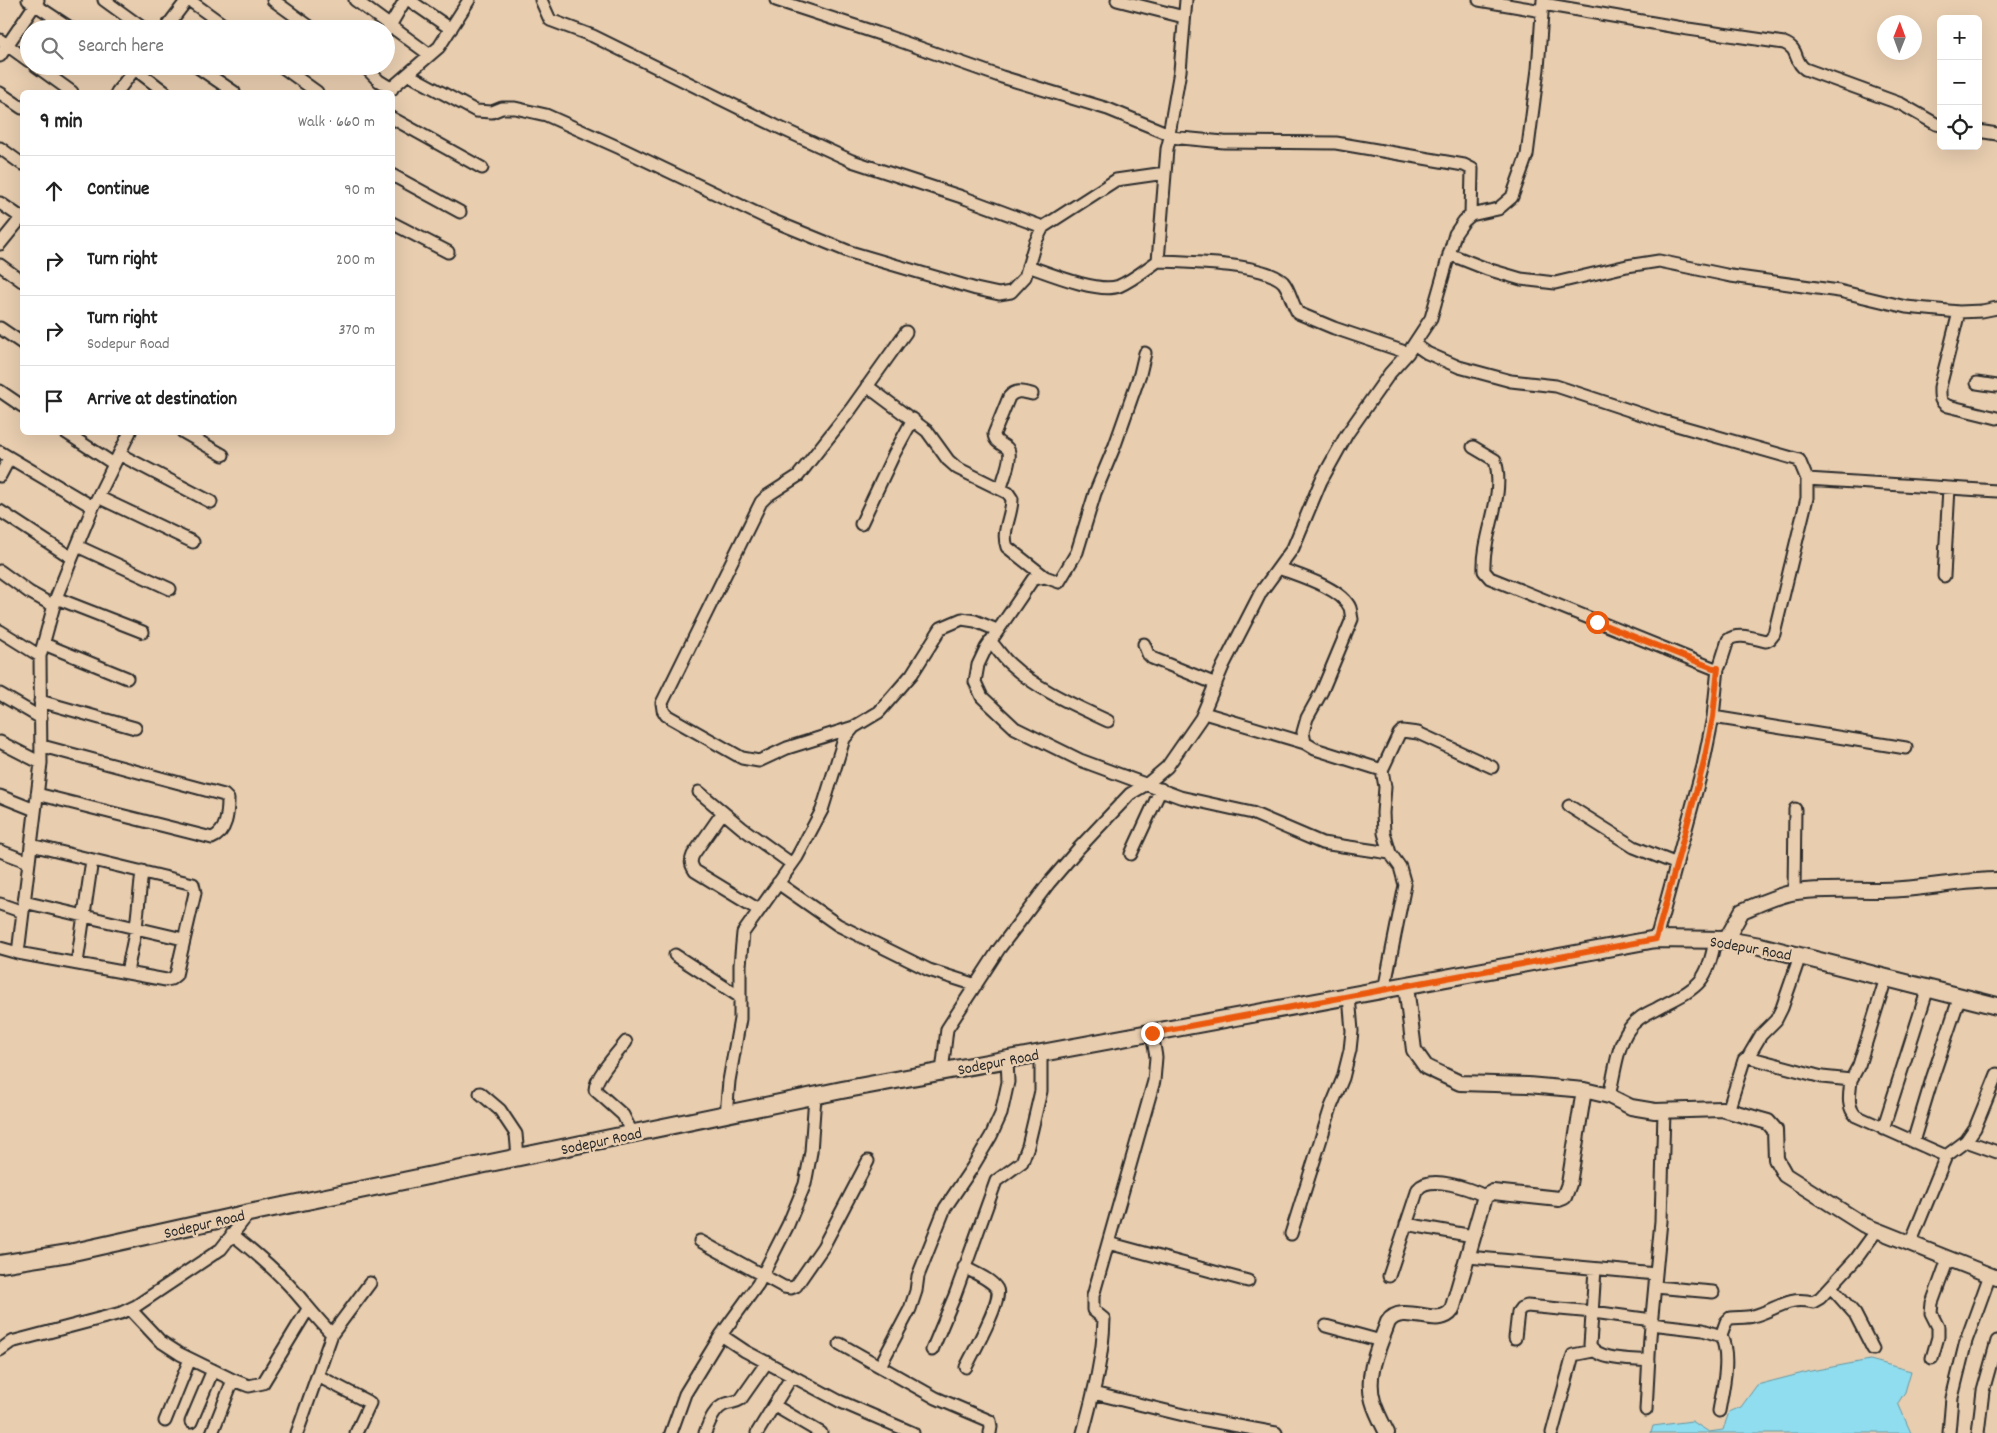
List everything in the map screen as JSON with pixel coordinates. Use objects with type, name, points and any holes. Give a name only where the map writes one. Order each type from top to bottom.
[{"type":"main road","name":"Sodepur Road","points":[[0,1264],[69,1253],[249,1213],[726,1116],[815,1096],[1656,939],[1721,940],[1760,946],[1997,1006]]},
{"type":"street","points":[[104,0],[132,20]]},
{"type":"street","points":[[173,20],[188,0],[216,20]]},
{"type":"street","points":[[273,0],[301,20]]},
{"type":"street","points":[[355,0],[379,20]]},
{"type":"street","points":[[393,20],[405,0]]},
{"type":"street","points":[[409,0],[451,28]]},
{"type":"street","points":[[541,0],[550,20],[593,36],[776,126],[852,161],[962,197],[1043,227]]},
{"type":"street","points":[[776,0],[1002,77],[1108,109],[1170,136],[1224,142],[1336,144],[1464,165],[1472,169],[1471,215]]},
{"type":"street","points":[[1117,0],[1184,17]]},
{"type":"street","points":[[1158,261],[1166,149],[1170,136],[1180,71],[1186,0]]},
{"type":"street","points":[[1479,0],[1542,5],[1688,29],[1784,42],[1794,49],[1801,65],[1805,69],[1901,104],[1937,124]]},
{"type":"street","points":[[374,75],[389,90],[409,75],[439,47],[468,1]]},
{"type":"street","points":[[20,20],[33,2],[59,20]]},
{"type":"street","points":[[942,1072],[947,1029],[999,949],[1048,883],[1130,794],[1147,784],[1168,767],[1204,713],[1216,684],[1261,592],[1293,548],[1321,481],[1347,434],[1390,373],[1411,349],[1431,318],[1454,234],[1471,215],[1498,209],[1512,197],[1527,155],[1538,69],[1542,5]]},
{"type":"street","points":[[0,56],[4,43],[20,20]]},
{"type":"street","points":[[395,32],[430,55]]},
{"type":"street","points":[[4,43],[20,55]]},
{"type":"street","points":[[48,75],[69,90]]},
{"type":"street","points":[[118,90],[129,75]]},
{"type":"street","points":[[144,75],[163,90]]},
{"type":"street","points":[[209,75],[231,90]]},
{"type":"street","points":[[293,75],[314,90]]},
{"type":"street","points":[[409,75],[476,110],[492,112],[502,108],[515,108],[546,115],[769,219],[850,252],[998,294],[1011,292],[1025,277],[1035,243],[1043,227],[1116,180],[1165,173]]},
{"type":"street","points":[[0,93],[20,107]]},
{"type":"street","points":[[395,120],[482,168]]},
{"type":"street","points":[[1982,132],[1997,134]]},
{"type":"street","points":[[0,148],[20,163]]},
{"type":"street","points":[[395,177],[460,212]]},
{"type":"street","points":[[0,203],[20,217]]},
{"type":"street","points":[[0,244],[20,220]]},
{"type":"street","points":[[395,225],[448,252]]},
{"type":"street","points":[[1449,254],[1487,269],[1521,279],[1555,283],[1627,266],[1659,261],[1684,264],[1732,276],[1839,291],[1906,307],[1959,312],[1997,308]]},
{"type":"street","points":[[1028,266],[1081,284],[1107,287],[1118,286],[1158,261],[1221,264],[1275,276],[1285,285],[1298,313],[1334,328],[1427,353],[1459,367],[1511,381],[1556,386],[1662,421],[1799,460],[1807,479],[1807,498],[1774,634],[1766,641],[1740,636],[1730,638],[1718,668],[1713,717],[1703,766],[1656,939]]},
{"type":"street","points":[[0,266],[20,280]]},
{"type":"street","points":[[1959,312],[1940,387],[1940,398],[1942,403],[1948,406],[1997,418]]},
{"type":"street","points":[[0,328],[20,342]]},
{"type":"street","points":[[906,332],[798,476],[761,502],[662,703],[663,710],[666,715],[742,758],[759,761],[787,748],[854,727],[879,712],[912,674],[941,628],[962,619],[975,621],[997,630]]},
{"type":"street","points":[[867,386],[927,431],[948,460],[957,468],[1008,493],[1012,499],[1005,529],[1004,540],[1007,547],[1045,577],[1058,582],[1077,552],[1095,493],[1116,445],[1140,374],[1145,353]]},
{"type":"street","points":[[1977,383],[1997,386]]},
{"type":"street","points":[[0,391],[20,405]]},
{"type":"street","points":[[1001,488],[1010,454],[1008,449],[998,444],[994,439],[995,429],[1012,392],[1032,394]]},
{"type":"street","points":[[861,524],[913,419]]},
{"type":"street","points":[[71,435],[116,459],[212,502]]},
{"type":"street","points":[[18,952],[41,763],[40,656],[55,602],[72,558],[95,502],[128,435]]},
{"type":"street","points":[[188,435],[223,455]]},
{"type":"street","points":[[1473,447],[1495,460],[1498,472],[1496,498],[1483,557],[1484,571],[1490,578],[1695,661],[1718,668]]},
{"type":"street","points":[[0,476],[5,455],[95,502],[193,542]]},
{"type":"street","points":[[1807,479],[1997,491]]},
{"type":"street","points":[[1944,576],[1948,488]]},
{"type":"street","points":[[0,511],[72,558]]},
{"type":"street","points":[[77,546],[170,589]]},
{"type":"street","points":[[1278,568],[1319,584],[1342,598],[1349,606],[1351,612],[1352,620],[1322,691],[1307,718],[1303,732],[1305,743]]},
{"type":"street","points":[[0,571],[29,592],[143,632]]},
{"type":"street","points":[[1045,577],[1033,579],[997,630],[978,665],[974,682],[982,697],[1015,728],[1080,760],[1161,789],[1206,804],[1252,813],[1322,842],[1390,853]]},
{"type":"street","points":[[0,631],[40,656]]},
{"type":"street","points":[[990,641],[1010,664],[1034,682],[1057,697],[1108,721]]},
{"type":"street","points":[[44,644],[127,678]]},
{"type":"street","points":[[1144,644],[1152,658],[1216,684]]},
{"type":"street","points":[[0,694],[41,718]]},
{"type":"street","points":[[40,701],[135,728]]},
{"type":"street","points":[[1204,713],[1305,743],[1382,770]]},
{"type":"street","points":[[1713,717],[1906,748]]},
{"type":"street","points":[[726,1116],[729,1081],[740,1019],[740,965],[743,933],[792,864],[822,810],[844,739],[854,727]]},
{"type":"street","points":[[1384,990],[1405,885],[1400,867],[1390,853],[1384,833],[1383,814],[1386,787],[1382,770],[1398,734],[1408,731],[1418,733],[1492,767]]},
{"type":"street","points":[[0,742],[41,763]]},
{"type":"street","points":[[37,794],[212,838],[217,836],[225,827],[228,805],[228,799],[224,795],[42,746]]},
{"type":"street","points":[[1131,854],[1161,789]]},
{"type":"street","points":[[699,792],[792,864]]},
{"type":"street","points":[[0,796],[35,810]]},
{"type":"street","points":[[1569,806],[1634,847],[1677,864]]},
{"type":"street","points":[[1794,892],[1795,809]]},
{"type":"street","points":[[723,812],[693,855],[691,860],[692,867],[695,871],[759,910]]},
{"type":"street","points":[[0,948],[166,980],[171,980],[176,975],[195,893],[193,884],[31,846]]},
{"type":"street","points":[[0,850],[29,862]]},
{"type":"street","points":[[77,963],[92,860]]},
{"type":"street","points":[[127,972],[136,928],[142,872]]},
{"type":"street","points":[[1609,1096],[1622,1044],[1628,1030],[1641,1016],[1687,994],[1698,986],[1706,975],[1721,940],[1742,911],[1794,892],[1834,889],[1881,891],[1927,888],[1972,880],[1997,880]]},
{"type":"street","points":[[778,883],[838,925],[929,970],[976,985]]},
{"type":"street","points":[[0,904],[84,916],[183,939]]},
{"type":"street","points":[[675,955],[740,997]]},
{"type":"street","points":[[1728,1111],[1744,1060],[1762,1035],[1776,1020],[1800,956]]},
{"type":"street","points":[[1886,978],[1858,1065],[1851,1080],[1850,1111],[1856,1116],[1912,1142],[1944,1160]]},
{"type":"street","points":[[1406,986],[1414,1050],[1426,1066],[1460,1083],[1528,1085],[1584,1090],[1609,1096],[1631,1107],[1655,1112],[1722,1109],[1768,1122],[1775,1130],[1776,1159],[1785,1176],[1864,1225],[1993,1277],[1964,1350],[1952,1398],[1949,1433]]},
{"type":"street","points":[[1884,1129],[1928,988]]},
{"type":"street","points":[[1291,1234],[1350,1050],[1352,1031],[1349,996]]},
{"type":"street","points":[[1912,1142],[1960,996]]},
{"type":"street","points":[[1083,1433],[1100,1366],[1104,1319],[1093,1310],[1093,1296],[1154,1081],[1156,1057],[1152,1033]]},
{"type":"street","points":[[626,1042],[599,1078],[595,1085],[595,1090],[597,1095],[622,1115],[632,1134]]},
{"type":"street","points":[[932,1350],[996,1182],[1022,1162],[1028,1146],[1041,1091],[1041,1053]]},
{"type":"street","points":[[1748,1057],[1822,1077],[1851,1080]]},
{"type":"street","points":[[880,1366],[910,1309],[916,1291],[918,1276],[945,1208],[972,1168],[991,1136],[1001,1114],[1007,1088],[1007,1059]]},
{"type":"street","points":[[1910,1244],[1944,1160],[1966,1142],[1975,1128],[1997,1074]]},
{"type":"street","points":[[1387,1433],[1373,1400],[1370,1383],[1372,1367],[1392,1318],[1404,1314],[1440,1317],[1449,1314],[1452,1310],[1485,1196],[1493,1192],[1559,1199],[1564,1197],[1569,1184],[1584,1090]]},
{"type":"street","points":[[480,1093],[500,1110],[516,1134],[518,1157]]},
{"type":"street","points":[[671,1433],[685,1394],[721,1335],[758,1284],[788,1225],[805,1184],[811,1152],[815,1096]]},
{"type":"street","points":[[1646,1410],[1651,1322],[1661,1221],[1664,1111]]},
{"type":"street","points":[[1966,1142],[1997,1152]]},
{"type":"street","points":[[700,1241],[784,1287],[791,1288],[796,1286],[823,1246],[868,1161]]},
{"type":"street","points":[[1389,1276],[1418,1188],[1422,1184],[1429,1182],[1448,1184],[1469,1189],[1485,1196]]},
{"type":"street","points":[[0,1350],[12,1342],[130,1309],[220,1249],[249,1213]]},
{"type":"street","points":[[1406,1224],[1474,1236]]},
{"type":"street","points":[[1721,1336],[1726,1322],[1730,1318],[1753,1316],[1793,1301],[1813,1302],[1831,1287],[1856,1259],[1877,1230]]},
{"type":"street","points":[[232,1234],[262,1258],[289,1285],[308,1309],[332,1334]]},
{"type":"street","points":[[1108,1243],[1248,1280]]},
{"type":"street","points":[[1468,1257],[1656,1274]]},
{"type":"street","points":[[1932,1358],[1938,1337],[1938,1328],[1931,1312],[1932,1302],[1948,1259]]},
{"type":"street","points":[[964,1267],[992,1284],[998,1290],[995,1306],[966,1368]]},
{"type":"street","points":[[1595,1268],[1590,1345],[1593,1351],[1600,1355],[1649,1361]]},
{"type":"street","points":[[297,1433],[332,1334],[370,1283]]},
{"type":"street","points":[[1655,1287],[1713,1292]]},
{"type":"street","points":[[1831,1287],[1855,1314],[1874,1349]]},
{"type":"street","points":[[1515,1338],[1518,1312],[1526,1306],[1593,1312],[1703,1330],[1721,1336],[1724,1342],[1725,1366],[1719,1411]]},
{"type":"street","points":[[130,1309],[160,1341],[190,1359],[232,1380],[249,1386],[263,1383],[308,1309]]},
{"type":"street","points":[[1326,1326],[1381,1341]]},
{"type":"street","points":[[721,1335],[766,1362],[839,1401],[914,1433]]},
{"type":"street","points":[[1978,1433],[1983,1391],[1997,1342]]},
{"type":"street","points":[[840,1344],[936,1398],[990,1421],[992,1427],[990,1433]]},
{"type":"street","points":[[1552,1433],[1572,1355],[1593,1351]]},
{"type":"street","points":[[165,1421],[190,1359]]},
{"type":"street","points":[[705,1433],[720,1407],[729,1403],[736,1403],[741,1399],[766,1362]]},
{"type":"street","points":[[191,1422],[213,1370]]},
{"type":"street","points":[[318,1376],[370,1403],[356,1433]]},
{"type":"street","points":[[757,1433],[792,1376]]},
{"type":"street","points":[[212,1433],[232,1380]]},
{"type":"street","points":[[1093,1393],[1200,1419],[1276,1433]]},
{"type":"street","points":[[775,1406],[821,1433]]},
{"type":"water","points":[[1870,1360],[1911,1371],[1905,1392],[1898,1403],[1911,1433],[1651,1433],[1653,1426],[1692,1421],[1709,1432],[1723,1430],[1729,1412],[1741,1407],[1757,1385],[1811,1371]]},
{"type":"route","points":[[1152,1033],[1656,939],[1703,766],[1713,717],[1718,668],[1713,668],[1597,622]]}]
